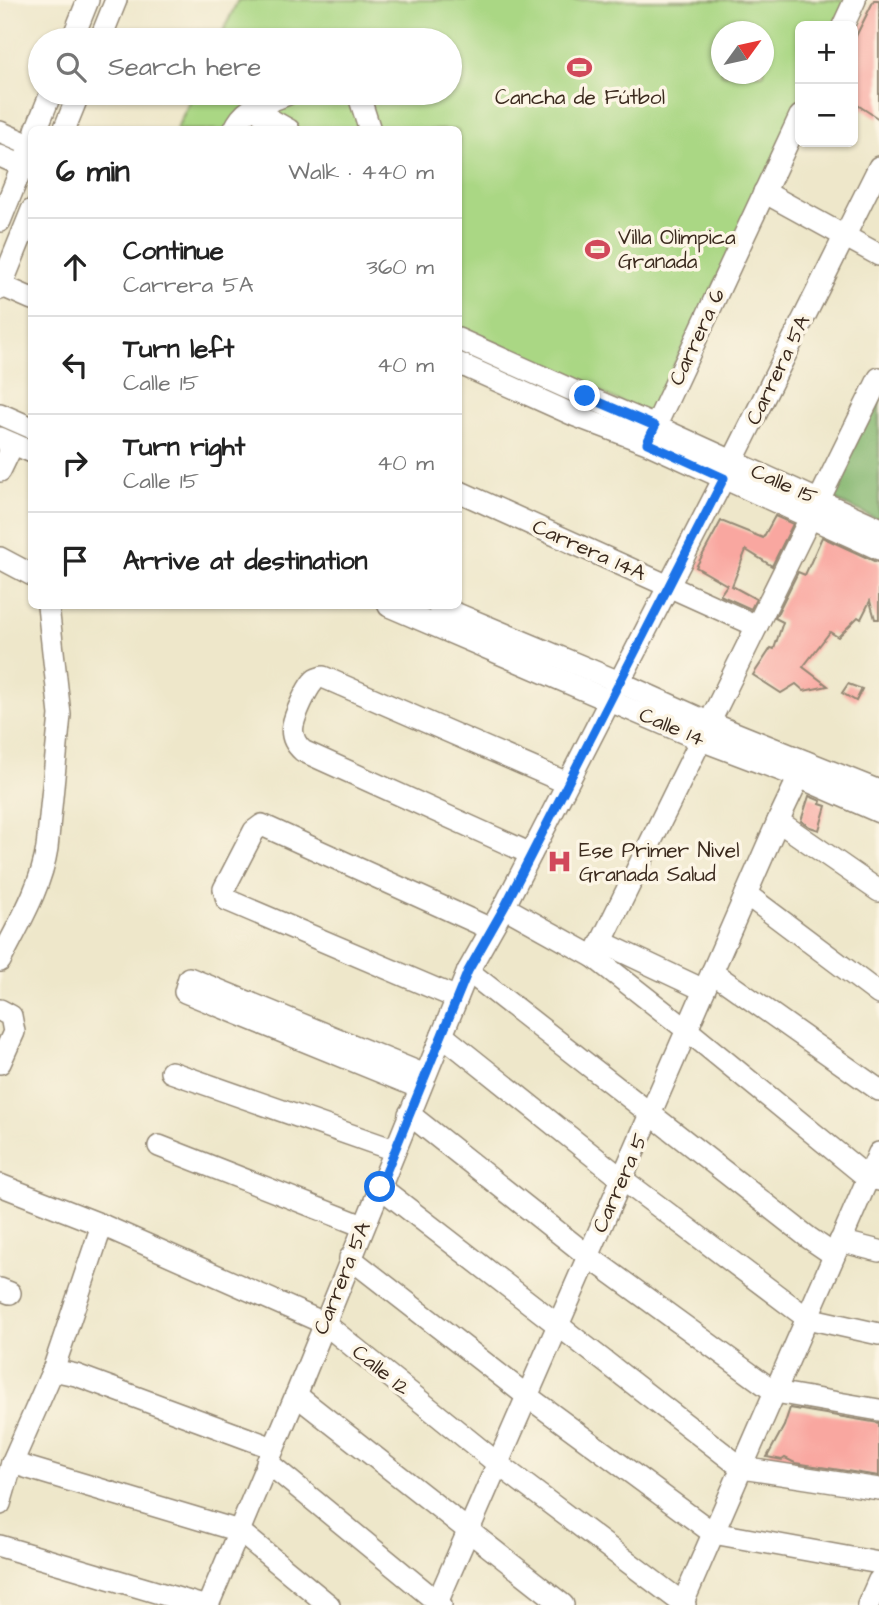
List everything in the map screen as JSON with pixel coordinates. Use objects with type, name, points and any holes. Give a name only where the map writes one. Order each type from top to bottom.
[{"type":"street","points":[[77,28],[88,0]]},
{"type":"street","points":[[105,28],[116,0]]},
{"type":"street","points":[[845,21],[855,0]]},
{"type":"street","points":[[38,126],[46,105]]},
{"type":"street","points":[[66,126],[74,105]]},
{"type":"street","points":[[236,126],[241,118],[258,105]]},
{"type":"street","points":[[362,105],[369,126]]},
{"type":"street","points":[[254,108],[282,126]]},
{"type":"street","name":"Carrera 6","points":[[651,434],[795,127]]},
{"type":"street","points":[[0,132],[28,140]]},
{"type":"street","points":[[0,156],[27,168],[0,221]]},
{"type":"street","name":"Carrera 5A","points":[[208,1605],[468,971],[505,906],[669,586],[879,167]]},
{"type":"street","points":[[764,192],[879,255]]},
{"type":"street","points":[[28,220],[1,286],[28,297]]},
{"type":"street","name":"Calle 15","points":[[462,341],[585,396],[651,434],[728,470],[815,509],[879,528]]},
{"type":"street","name":"Calle 15","points":[[462,365],[576,416],[651,434]]},
{"type":"street","points":[[598,949],[879,378]]},
{"type":"street","points":[[0,414],[28,426]]},
{"type":"street","points":[[0,471],[15,444]]},
{"type":"street","name":"Carrera 14A","points":[[462,493],[757,626]]},
{"type":"street","name":"Calle 15","points":[[815,509],[879,549]]},
{"type":"street","points":[[0,558],[28,573]]},
{"type":"street","points":[[0,961],[36,887],[47,848],[60,715],[48,609]]},
{"type":"street","name":"Calle 14","points":[[397,609],[615,691]]},
{"type":"street","name":"Calle 14","points":[[444,609],[705,731],[803,770],[879,791]]},
{"type":"street","points":[[531,854],[303,751],[297,746],[293,725],[305,695],[315,680],[323,677],[567,783]]},
{"type":"street","name":"Calle 14","points":[[803,770],[879,812]]},
{"type":"street","name":"Carrera 5","points":[[438,1604],[650,1113],[803,770]]},
{"type":"street","points":[[778,821],[879,891]]},
{"type":"street","points":[[457,998],[227,900],[224,889],[254,831],[262,825],[491,929]]},
{"type":"street","points":[[746,894],[879,995]]},
{"type":"street","points":[[505,906],[598,949],[708,981],[879,1090]]},
{"type":"street","points":[[598,949],[687,1030],[874,1179]]},
{"type":"street","points":[[468,971],[809,1238],[837,1248],[879,1251]]},
{"type":"street","points":[[189,978],[422,1082],[186,992],[189,978]]},
{"type":"street","points":[[0,1010],[11,1016],[14,1031],[0,1063]]},
{"type":"street","points":[[442,1035],[622,1180],[807,1318],[879,1334]]},
{"type":"street","points":[[171,1072],[394,1150]]},
{"type":"street","points":[[409,1114],[588,1256],[775,1392],[879,1410]]},
{"type":"street","points":[[159,1146],[363,1226]]},
{"type":"street","points":[[683,1605],[837,1248],[874,1179],[879,1153]]},
{"type":"street","name":"Calle 12","points":[[0,1185],[102,1225],[324,1323],[498,1464],[683,1605]]},
{"type":"street","points":[[380,1187],[742,1468],[879,1489]]},
{"type":"street","points":[[0,1504],[12,1463],[53,1370],[102,1225]]},
{"type":"street","points":[[350,1258],[527,1396],[713,1533],[879,1563]]},
{"type":"street","points":[[53,1370],[76,1375],[270,1455],[438,1604]]},
{"type":"street","points":[[296,1395],[563,1605]]},
{"type":"street","points":[[12,1463],[239,1531],[329,1605]]},
{"type":"street","points":[[0,1546],[200,1605]]},
{"type":"street","points":[[868,1605],[879,1580]]},
{"type":"green space","name":"Villa Olimpica Granada","points":[[238,0],[854,0],[844,21],[795,21],[795,125],[649,415],[462,328],[462,126],[178,126],[188,105],[462,105],[462,28],[225,28]]},
{"type":"green space","points":[[879,392],[879,520],[826,496]]},
{"type":"building","points":[[874,0],[879,0],[879,119],[858,105],[858,32]]},
{"type":"building","points":[[775,516],[793,524],[772,566],[746,550],[732,586],[756,599],[751,609],[720,595],[727,585],[696,567],[721,521],[763,538]]},
{"type":"building","points":[[822,537],[879,562],[879,619],[875,619],[870,601],[861,619],[858,617],[838,637],[830,632],[803,667],[828,686],[804,691],[796,684],[781,693],[753,675],[771,648],[774,649],[783,622],[775,618],[798,572],[805,575]]},
{"type":"building","points":[[848,684],[862,689],[856,701],[842,693]]},
{"type":"building","points":[[809,796],[826,806],[819,830],[801,821]]},
{"type":"building","points":[[790,1408],[879,1423],[879,1476],[767,1457],[784,1426]]},
{"type":"place","name":"Cancha de Fútbol","points":[[580,68]]},
{"type":"place","name":"Villa Olimpica Granada","points":[[598,249]]},
{"type":"place","name":"Ese Primer Nivel Granada Salud","points":[[559,862]]},
{"type":"route","points":[[380,1187],[468,971],[505,906],[724,478],[647,443],[655,426],[585,396]]}]
